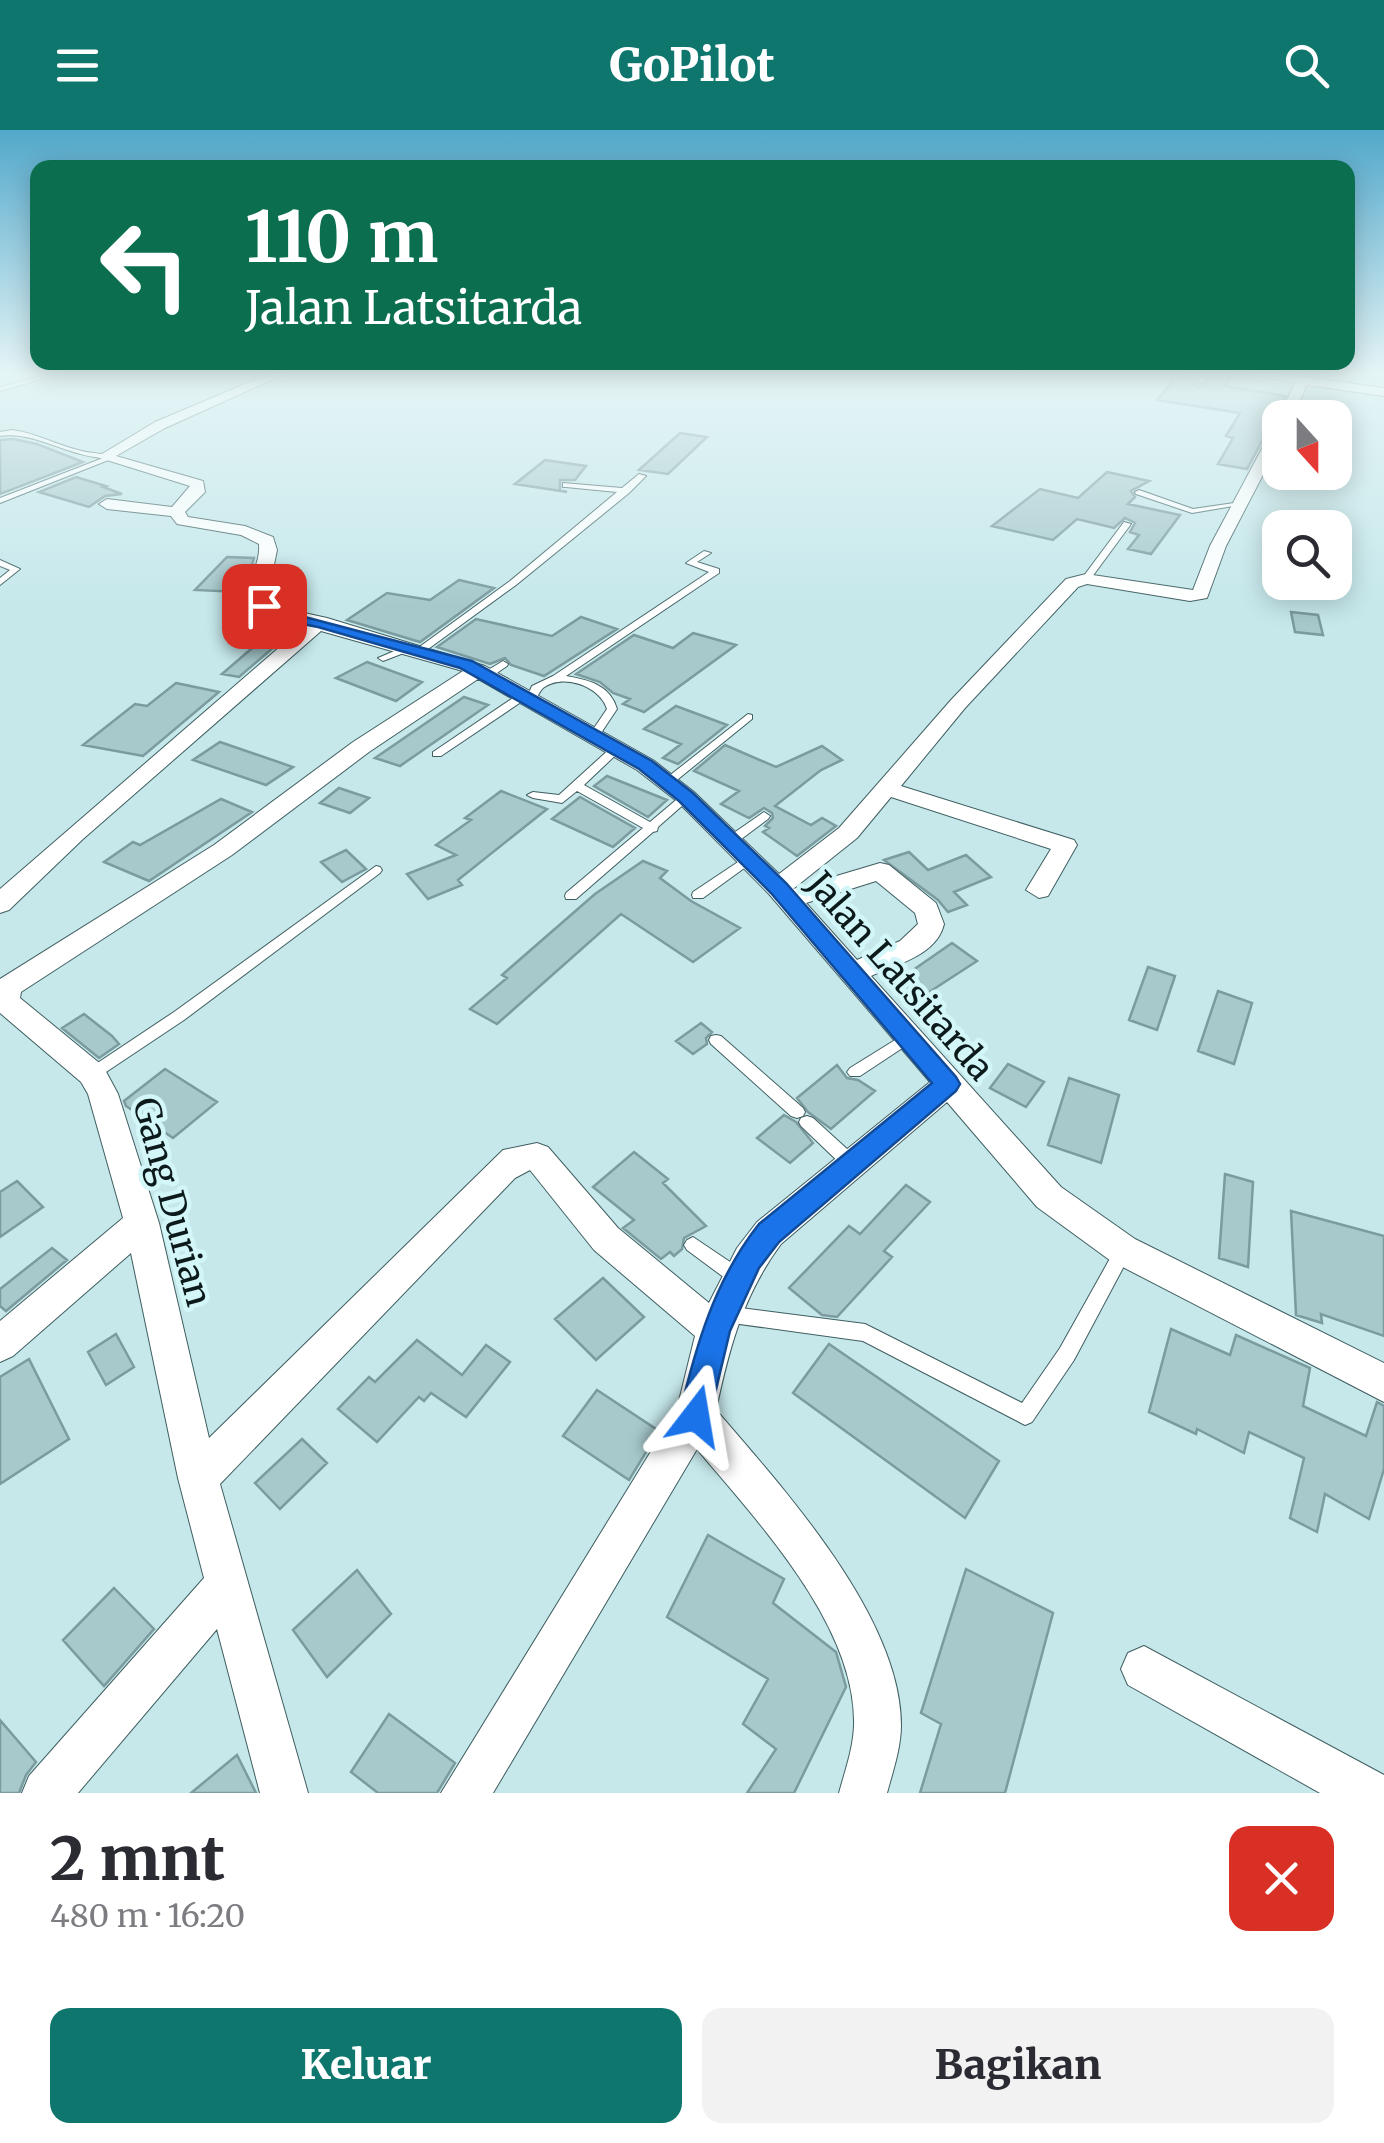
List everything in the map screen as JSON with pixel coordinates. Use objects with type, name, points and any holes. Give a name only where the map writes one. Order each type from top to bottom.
[{"type":"street","points":[[106,458],[118,451]]},
{"type":"street","points":[[106,458],[198,484],[197,492],[176,512],[107,504]]},
{"type":"street","points":[[784,894],[888,789],[1020,635],[1072,583],[1086,579],[1200,595],[1206,574],[1262,463]]},
{"type":"street","name":"Jalan Latsitarda","points":[[176,512],[192,524],[246,530],[263,538],[270,550],[257,582],[264,606],[277,614],[320,622],[489,670],[527,698],[618,747],[677,789],[784,894],[948,1084],[1050,1197],[1079,1222],[1124,1250],[1384,1383]]},
{"type":"street","points":[[0,904],[60,846],[320,622]]},
{"type":"street","name":"Gang Durian","points":[[284,1793],[198,1478],[142,1223],[103,1094],[92,1074],[6,1002],[8,988],[223,850],[361,747],[489,670]]},
{"type":"street","points":[[888,789],[1065,846],[1039,890]]},
{"type":"street","points":[[784,894],[880,871],[927,910],[931,924],[921,940],[851,974]]},
{"type":"street","points":[[465,1793],[696,1416],[726,1307],[769,1233],[948,1084]]},
{"type":"street","points":[[198,1478],[503,1168],[524,1156],[537,1156],[606,1240],[726,1307]]},
{"type":"street","points":[[0,1344],[142,1223]]},
{"type":"street","points":[[696,1416],[808,1556],[858,1642],[870,1679],[877,1721],[864,1793]]},
{"type":"street","points":[[46,1793],[228,1583]]},
{"type":"street","points":[[1144,1669],[1368,1793]]},
{"type":"lane","points":[[67,451],[106,458]]},
{"type":"lane","points":[[0,501],[106,458]]},
{"type":"lane","points":[[383,658],[416,649],[514,583],[642,476]]},
{"type":"lane","points":[[566,485],[626,491]]},
{"type":"lane","points":[[1139,492],[1192,512],[1241,504]]},
{"type":"lane","points":[[1086,579],[1127,524]]},
{"type":"lane","points":[[437,754],[716,571],[690,562],[707,553]]},
{"type":"lane","points":[[0,563],[16,569],[0,582]]},
{"type":"lane","points":[[557,678],[598,689],[610,698],[610,714],[595,734]]},
{"type":"lane","points":[[571,896],[653,828],[677,789],[748,717]]},
{"type":"lane","points":[[532,795],[560,800],[618,747]]},
{"type":"lane","points":[[576,785],[653,828]]},
{"type":"lane","points":[[698,895],[741,849],[764,816]]},
{"type":"lane","points":[[92,1074],[180,1016],[376,870]]},
{"type":"lane","points":[[855,1072],[908,1037]]},
{"type":"lane","points":[[716,1040],[852,1164]]},
{"type":"lane","points":[[693,1245],[726,1307],[864,1333],[1024,1416],[1067,1354],[1124,1250]]},
{"type":"building","points":[[0,451],[54,451],[83,462],[0,494]]},
{"type":"building","points":[[660,451],[693,451],[668,474],[639,470]]},
{"type":"building","points":[[1226,451],[1257,451],[1247,469],[1218,464]]},
{"type":"building","points":[[545,460],[586,466],[575,480],[560,480],[560,490],[567,492],[515,484]]},
{"type":"building","points":[[1107,472],[1149,481],[1131,491],[1135,497],[1128,504],[1180,515],[1151,554],[1128,549],[1139,535],[1130,532],[1135,523],[1125,518],[1114,528],[1077,519],[1053,540],[992,526],[1040,489],[1078,498]]},
{"type":"building","points":[[76,477],[122,494],[105,496],[89,507],[39,492]]},
{"type":"building","points":[[227,557],[254,558],[239,592],[195,590]]},
{"type":"building","points":[[459,580],[494,588],[420,642],[347,620],[387,593],[430,600]]},
{"type":"building","points":[[1291,612],[1318,615],[1323,635],[1295,632]]},
{"type":"building","points":[[581,617],[617,629],[544,676],[511,665],[505,658],[490,664],[437,647],[476,619],[552,636]]},
{"type":"building","points":[[279,625],[288,635],[239,677],[222,674]]},
{"type":"building","points":[[693,633],[736,645],[644,712],[623,704],[630,699],[613,693],[600,682],[576,674],[634,635],[673,648]]},
{"type":"building","points":[[367,662],[422,682],[396,701],[336,678]]},
{"type":"building","points":[[176,683],[219,692],[143,756],[83,745],[135,704],[147,706]]},
{"type":"building","points":[[464,697],[488,705],[400,766],[375,758]]},
{"type":"building","points":[[676,706],[727,725],[678,764],[663,758],[681,744],[644,729]]},
{"type":"building","points":[[220,742],[293,767],[266,785],[193,760]]},
{"type":"building","points":[[725,745],[776,767],[822,746],[842,760],[821,770],[775,806],[811,825],[822,818],[836,826],[797,856],[763,832],[769,828],[765,826],[773,818],[772,813],[764,808],[749,818],[721,804],[739,791],[694,771]]},
{"type":"building","points":[[607,776],[667,800],[648,817],[594,786]]},
{"type":"building","points":[[339,788],[369,798],[350,813],[320,803]]},
{"type":"building","points":[[501,791],[547,809],[458,880],[462,885],[428,899],[407,874],[456,855],[436,845],[471,820],[465,818]]},
{"type":"building","points":[[580,797],[635,828],[613,847],[552,819]]},
{"type":"building","points":[[221,799],[252,812],[149,881],[104,862],[133,842],[140,845]]},
{"type":"building","points":[[346,850],[366,869],[342,882],[321,862]]},
{"type":"building","points":[[909,852],[928,870],[966,855],[991,877],[954,892],[967,905],[948,912],[938,900],[884,860]]},
{"type":"building","points":[[643,861],[667,871],[660,878],[691,901],[740,928],[693,962],[621,914],[497,1024],[470,1009],[507,978],[502,975],[595,894]]},
{"type":"building","points":[[952,943],[977,961],[917,1000],[893,984]]},
{"type":"building","points":[[1148,967],[1175,976],[1157,1030],[1129,1020]]},
{"type":"building","points":[[1218,991],[1252,1003],[1234,1064],[1198,1051]]},
{"type":"building","points":[[84,1014],[119,1044],[99,1058],[62,1028]]},
{"type":"building","points":[[701,1023],[712,1032],[706,1038],[707,1044],[693,1054],[676,1041]]},
{"type":"building","points":[[1008,1064],[1044,1082],[1026,1107],[990,1088]]},
{"type":"building","points":[[837,1065],[847,1078],[875,1091],[831,1129],[797,1098]]},
{"type":"building","points":[[165,1069],[217,1102],[173,1138],[124,1101]]},
{"type":"building","points":[[1069,1078],[1119,1095],[1101,1163],[1048,1145]]},
{"type":"building","points":[[784,1115],[796,1122],[813,1143],[790,1163],[757,1138]]},
{"type":"building","points":[[634,1152],[668,1179],[663,1183],[706,1226],[684,1238],[682,1249],[674,1256],[670,1252],[661,1259],[623,1228],[634,1220],[593,1187]]},
{"type":"building","points":[[1225,1174],[1253,1182],[1248,1267],[1219,1258]]},
{"type":"building","points":[[17,1181],[43,1207],[0,1237],[0,1192]]},
{"type":"building","points":[[906,1185],[930,1202],[884,1251],[892,1257],[837,1317],[822,1315],[789,1288],[849,1226],[860,1234]]},
{"type":"building","points":[[1291,1211],[1384,1236],[1384,1336],[1321,1314],[1322,1323],[1296,1315]]},
{"type":"building","points":[[52,1248],[67,1260],[6,1311],[0,1306],[0,1289]]},
{"type":"building","points":[[603,1278],[644,1317],[596,1360],[555,1319]]},
{"type":"building","points":[[1171,1329],[1230,1355],[1236,1335],[1310,1368],[1303,1406],[1366,1436],[1377,1402],[1384,1406],[1384,1469],[1369,1519],[1325,1494],[1317,1532],[1290,1518],[1304,1458],[1249,1432],[1244,1453],[1197,1429],[1196,1434],[1149,1412]]},
{"type":"building","points":[[116,1334],[134,1367],[106,1385],[88,1352]]},
{"type":"building","points":[[417,1340],[462,1375],[486,1345],[510,1362],[466,1417],[431,1393],[424,1401],[419,1397],[377,1442],[338,1409],[369,1377],[375,1382]]},
{"type":"building","points":[[829,1344],[999,1461],[965,1518],[793,1393]]},
{"type":"building","points":[[29,1359],[69,1439],[0,1484],[0,1377]]},
{"type":"building","points":[[597,1390],[659,1431],[629,1480],[563,1436]]},
{"type":"building","points":[[302,1439],[327,1463],[280,1509],[255,1483]]},
{"type":"building","points":[[708,1535],[784,1579],[773,1603],[836,1652],[846,1687],[794,1793],[747,1793],[776,1749],[743,1724],[768,1679],[667,1617]]},
{"type":"building","points":[[966,1569],[1053,1613],[1005,1793],[920,1793],[941,1724],[921,1713]]},
{"type":"building","points":[[357,1570],[391,1614],[327,1677],[293,1630]]},
{"type":"building","points":[[114,1588],[154,1629],[104,1686],[63,1640]]},
{"type":"building","points":[[389,1714],[455,1763],[437,1793],[378,1793],[351,1772]]},
{"type":"building","points":[[0,1720],[36,1762],[19,1793],[0,1793]]},
{"type":"building","points":[[237,1755],[256,1793],[191,1793]]},
{"type":"route","points":[[264,606],[277,614],[320,622],[466,664],[645,765],[686,797],[778,888],[948,1084],[769,1233],[749,1259],[715,1330],[696,1416]]}]
